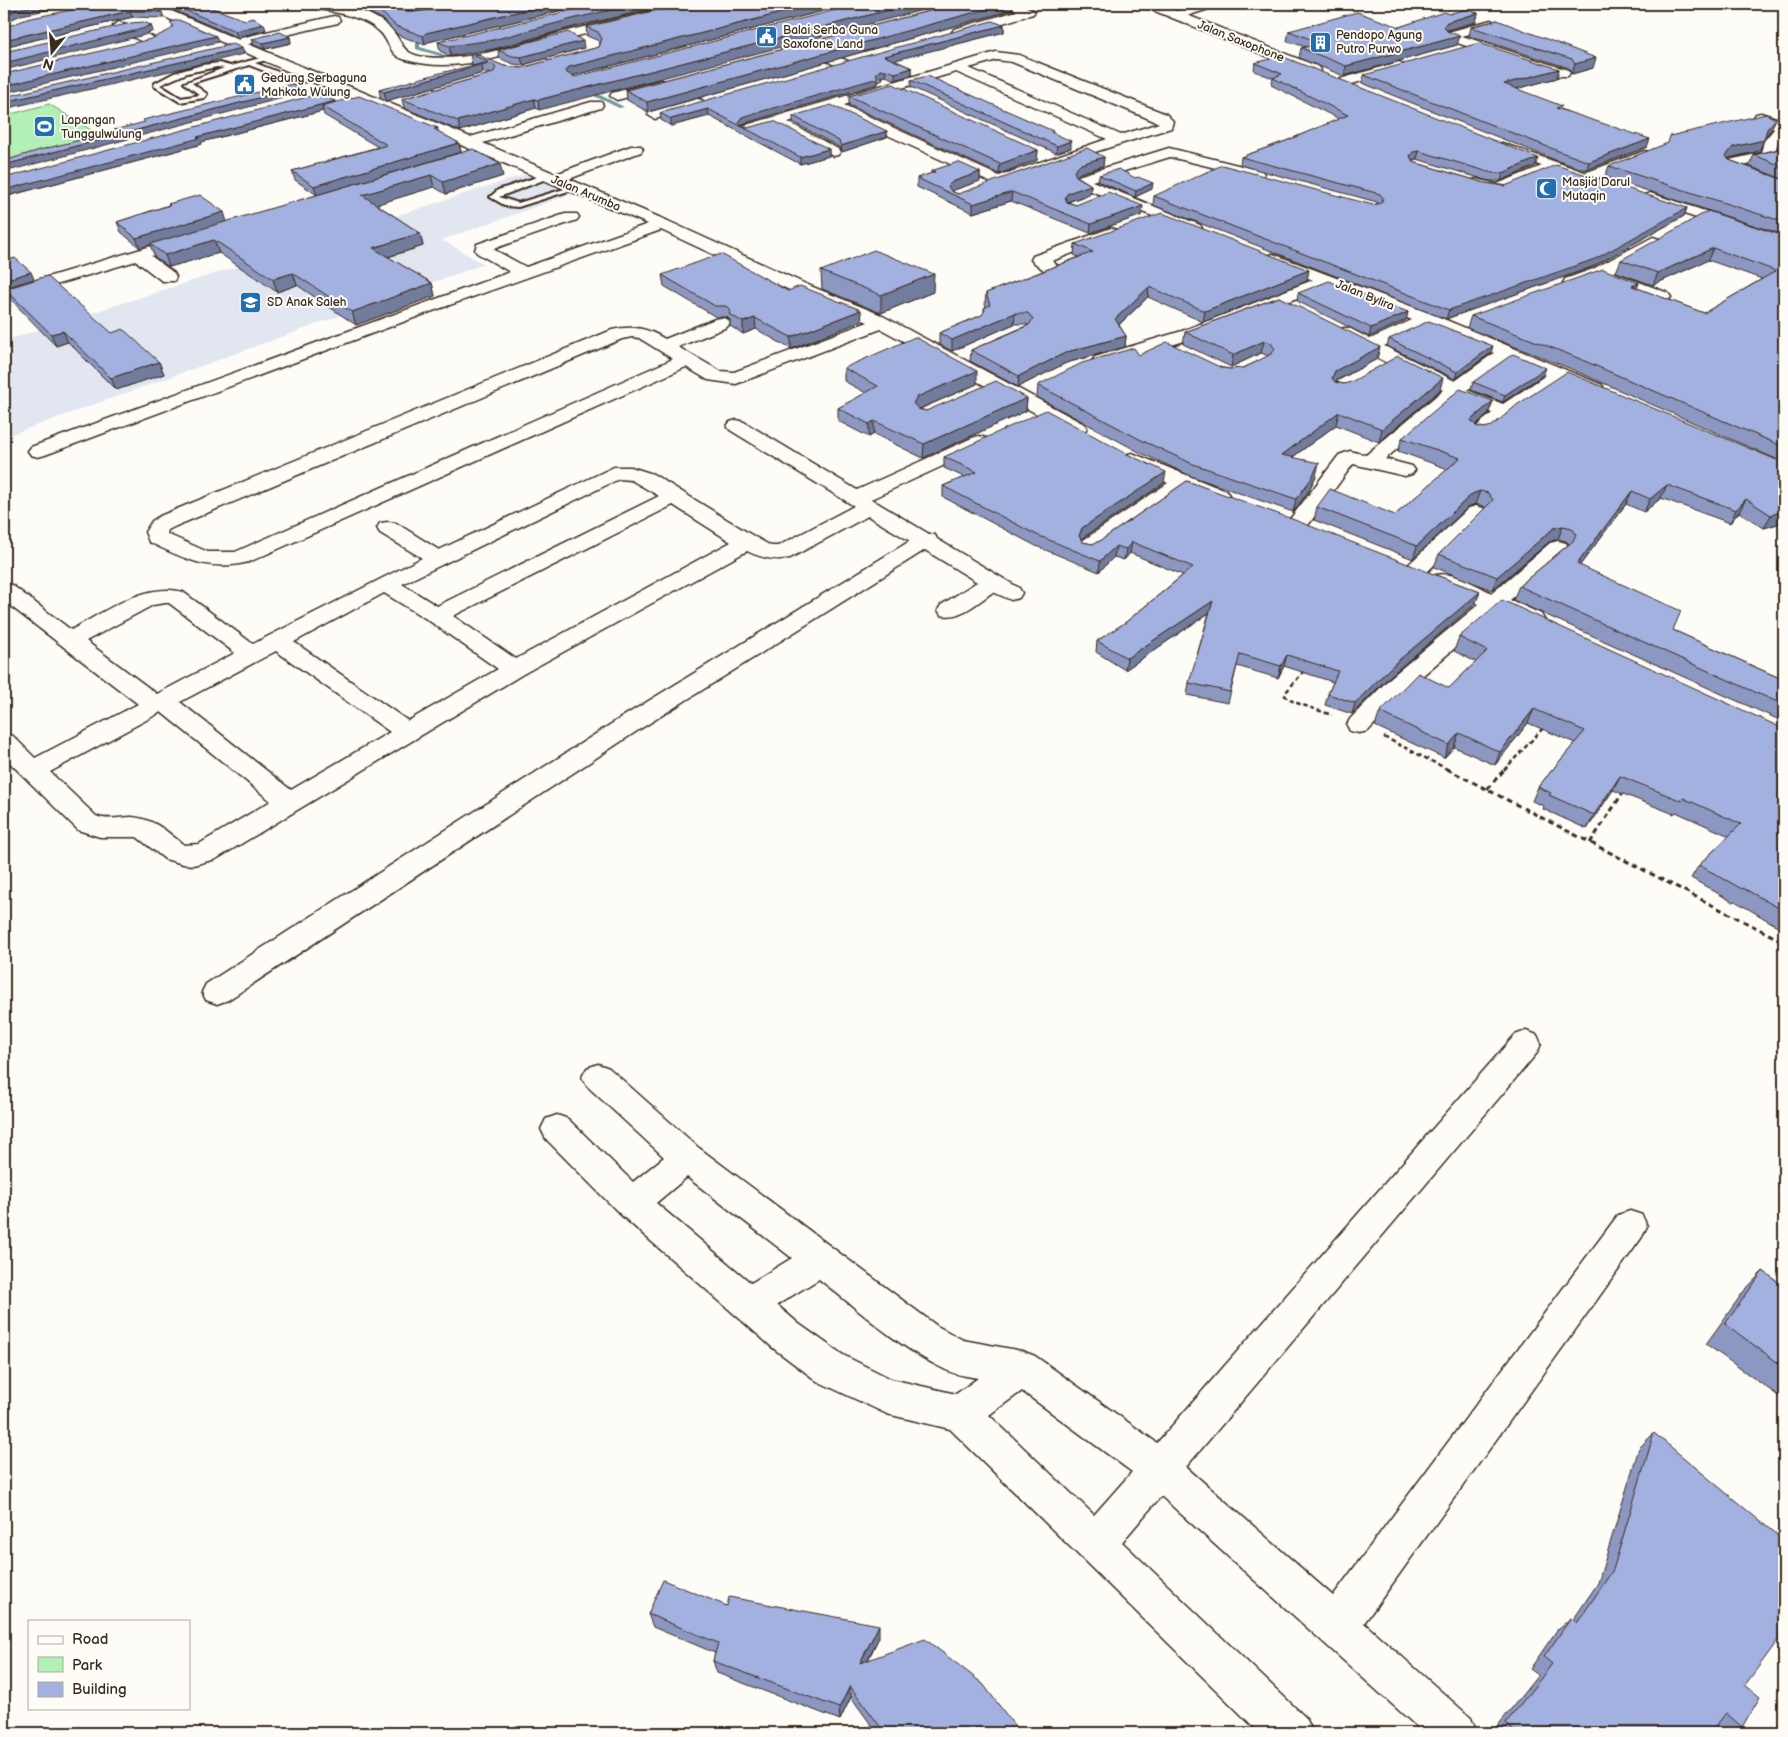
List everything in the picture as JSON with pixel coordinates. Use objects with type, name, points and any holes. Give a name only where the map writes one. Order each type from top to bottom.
[{"type":"street","name":"Jalan Arumba","points":[[146,4],[316,79],[662,224],[802,289],[882,323],[996,384],[1028,392],[1037,415],[1107,444],[1183,482],[1239,502]]},
{"type":"street","points":[[316,4],[361,14],[369,18],[384,29],[392,38],[398,51],[405,56],[420,59],[451,60],[475,58],[696,4]]},
{"type":"street","points":[[389,4],[403,14],[417,16],[476,4]]},
{"type":"street","points":[[949,34],[1029,11],[1011,4]]},
{"type":"street","name":"Jalan Saxophone","points":[[1149,4],[1362,90]]},
{"type":"street","points":[[1177,15],[1211,4]]},
{"type":"street","points":[[130,45],[149,40],[182,20]]},
{"type":"street","points":[[217,48],[334,20]]},
{"type":"street","points":[[140,22],[115,28],[149,40]]},
{"type":"street","points":[[1491,24],[1449,36],[1563,73]]},
{"type":"street","points":[[570,34],[586,42]]},
{"type":"street","points":[[823,41],[799,47],[844,64],[911,94]]},
{"type":"street","points":[[1458,50],[1478,45]]},
{"type":"street","points":[[748,129],[777,122],[989,56],[1014,58],[1166,121],[1166,125],[1055,160],[981,187]]},
{"type":"street","points":[[475,58],[503,66]]},
{"type":"street","points":[[825,69],[861,59]]},
{"type":"street","points":[[1345,82],[1411,63]]},
{"type":"street","points":[[956,67],[1119,139]]},
{"type":"street","points":[[617,96],[671,81]]},
{"type":"street","points":[[322,95],[340,89]]},
{"type":"street","points":[[603,90],[631,102]]},
{"type":"street","points":[[655,115],[711,99]]},
{"type":"street","points":[[386,107],[410,100]]},
{"type":"street","points":[[469,142],[596,105]]},
{"type":"street","points":[[833,105],[998,182]]},
{"type":"street","points":[[1761,117],[1774,122],[1781,128],[1781,131],[1771,141],[1773,161],[1734,163],[1730,166],[1784,187]]},
{"type":"street","points":[[777,122],[833,152]]},
{"type":"street","points":[[1487,141],[1606,184]]},
{"type":"street","points":[[551,178],[636,149]]},
{"type":"street","points":[[1587,177],[1658,149]]},
{"type":"street","points":[[465,157],[489,150]]},
{"type":"street","points":[[1037,152],[1055,160]]},
{"type":"street","points":[[1208,234],[1084,184],[1083,179],[1166,152],[1270,178]]},
{"type":"street","points":[[1204,174],[1222,165]]},
{"type":"street","points":[[1460,179],[1499,189],[1552,166]]},
{"type":"street","points":[[1634,193],[1784,242]]},
{"type":"street","points":[[1090,200],[1107,194]]},
{"type":"street","points":[[1135,205],[1152,197]]},
{"type":"street","points":[[1144,222],[1162,215]]},
{"type":"street","points":[[1686,224],[1702,215]]},
{"type":"street","points":[[525,273],[482,250],[483,247],[571,216]]},
{"type":"street","points":[[38,451],[424,308],[662,224]]},
{"type":"street","points":[[1051,267],[1039,260],[1126,228]]},
{"type":"street","points":[[1555,289],[1599,273],[1670,233]]},
{"type":"street","points":[[4,295],[206,235]]},
{"type":"street","name":"Jalan Bylira","points":[[1259,254],[1428,319],[1608,395]]},
{"type":"street","points":[[139,255],[168,277]]},
{"type":"street","points":[[1599,273],[1662,296]]},
{"type":"street","points":[[802,289],[826,279]]},
{"type":"street","points":[[1088,364],[1163,344],[1329,280]]},
{"type":"street","points":[[1276,300],[1300,311]]},
{"type":"street","points":[[1447,327],[1474,318]]},
{"type":"street","points":[[1369,346],[1428,319]]},
{"type":"street","points":[[664,346],[721,323]]},
{"type":"street","points":[[686,360],[241,558],[228,560],[202,558],[157,536],[156,532],[160,526],[168,521],[618,334],[640,333],[715,376],[736,378],[882,323]]},
{"type":"street","points":[[1332,326],[1369,346],[1386,363],[1505,411]]},
{"type":"street","points":[[920,343],[938,336]]},
{"type":"street","points":[[1163,344],[1181,352]]},
{"type":"street","points":[[1370,462],[1455,390],[1508,352]]},
{"type":"street","points":[[952,360],[969,353]]},
{"type":"street","points":[[1478,433],[1505,411],[1561,374]]},
{"type":"street","points":[[978,392],[996,384]]},
{"type":"street","points":[[737,426],[1002,587],[949,610]]},
{"type":"street","points":[[33,770],[250,653],[437,558],[614,473],[631,472],[640,475],[747,542],[767,552],[782,553],[863,502],[992,436]]},
{"type":"street","points":[[1276,515],[1306,526],[1344,462],[1350,457],[1405,470]]},
{"type":"street","points":[[1090,546],[1183,482]]},
{"type":"street","points":[[436,615],[674,497]]},
{"type":"street","points":[[1476,512],[1410,566],[1549,626]]},
{"type":"street","points":[[388,528],[437,558]]},
{"type":"street","points":[[218,992],[628,724],[926,540]]},
{"type":"street","points":[[4,742],[87,823],[92,826],[139,828],[149,831],[174,852],[193,856],[206,852],[515,669],[747,542]]},
{"type":"street","points":[[1359,725],[1399,683],[1558,548]]},
{"type":"street","points":[[385,584],[436,615],[515,669]]},
{"type":"street","points":[[4,590],[69,640],[158,703],[288,802]]},
{"type":"street","points":[[69,640],[146,600],[165,596],[175,598],[250,653]]},
{"type":"street","points":[[276,640],[407,732]]},
{"type":"street","points":[[1095,1544],[1526,1044]]},
{"type":"street","points":[[598,1077],[687,1158],[940,1349],[957,1357],[1022,1369],[1160,1469],[1456,1733]]},
{"type":"street","points":[[557,1129],[632,1202],[748,1304],[786,1336],[830,1368],[886,1396],[960,1413],[1291,1733]]},
{"type":"street","points":[[632,1202],[687,1158]]},
{"type":"street","points":[[1336,1627],[1630,1226]]},
{"type":"street","points":[[748,1304],[820,1259]]},
{"type":"street","points":[[960,1413],[1022,1369]]},
{"type":"lane","points":[[163,90],[187,85],[191,81],[230,68],[268,58]]},
{"type":"lane","points":[[249,63],[295,81],[316,79]]},
{"type":"lane","points":[[187,85],[205,94],[190,100],[180,100],[157,84],[166,79],[213,65],[222,65],[230,68]]},
{"type":"lane","points":[[551,178],[501,192],[494,197],[509,204],[518,205],[574,188]]},
{"type":"path","points":[[1304,670],[1286,692],[1285,696],[1288,700],[1359,725],[1784,942]]},
{"type":"path","points":[[1487,789],[1546,725]]},
{"type":"path","points":[[1590,842],[1627,787]]},
{"type":"shaded area","name":"SD Anak Saleh","points":[[530,173],[574,193],[442,240],[484,264],[4,437],[4,341]]},
{"type":"green space","name":"Lapangan Tunggulwulung","points":[[49,104],[104,138],[4,166],[4,116]]},
{"type":"building","points":[[4,4],[45,4],[18,9],[4,16]]},
{"type":"building","points":[[100,4],[145,4],[162,12],[130,11],[4,40],[4,28],[27,19]]},
{"type":"building","points":[[171,4],[201,4],[245,20],[253,18],[264,24],[235,31]]},
{"type":"building","points":[[368,4],[388,4],[401,10],[413,12],[463,4],[551,4],[426,33],[423,36],[396,26],[380,11]]},
{"type":"building","points":[[598,4],[636,4],[493,40],[449,46],[438,42]]},
{"type":"building","points":[[683,4],[816,4],[569,67],[566,71],[567,73],[574,77],[859,4],[912,4],[538,100],[534,99],[458,121],[402,99],[493,73],[496,68],[492,64],[482,64],[384,92],[379,90],[489,62],[470,54],[476,54],[504,66],[521,68],[599,47],[602,39],[598,32],[586,27]]},
{"type":"building","points":[[956,4],[1005,4],[647,102],[626,90]]},
{"type":"building","points":[[1466,9],[1478,13],[1447,22],[1444,26],[1447,31],[1460,36],[1346,66],[1301,48],[1321,43],[1289,31],[1357,12],[1399,27],[1444,12],[1449,14]]},
{"type":"building","points":[[179,20],[216,36],[4,86],[4,74],[151,39],[170,30],[173,26],[170,22]]},
{"type":"building","points":[[1497,20],[1596,58],[1575,64],[1572,59],[1471,27]]},
{"type":"building","points":[[992,21],[1004,25],[884,56],[912,68],[895,73],[880,70],[876,74],[878,78],[742,117],[739,121],[741,126],[747,128],[774,121],[829,149],[800,157],[708,109],[671,119],[660,113]]},
{"type":"building","points":[[143,22],[151,25],[142,29],[4,63],[4,52],[131,23]]},
{"type":"building","points":[[280,32],[290,37],[263,43],[252,39]]},
{"type":"building","points":[[568,32],[583,41],[521,57],[512,56],[498,50]]},
{"type":"building","points":[[1479,43],[1559,69],[1504,84],[1562,106],[1556,108],[1650,139],[1589,162],[1364,75]]},
{"type":"building","points":[[233,44],[242,48],[4,102],[4,97]]},
{"type":"building","points":[[1281,56],[1538,158],[1503,173],[1492,173],[1419,151],[1413,152],[1410,156],[1413,162],[1485,183],[1505,186],[1556,165],[1687,208],[1595,259],[1449,310],[1154,196],[1222,165],[1373,205],[1381,203],[1383,198],[1380,194],[1241,157],[1286,141],[1348,115],[1273,78],[1282,74],[1255,63]]},
{"type":"building","points":[[928,76],[1053,131],[1051,132],[1071,141],[1057,146],[911,80]]},
{"type":"building","points":[[292,84],[300,87],[4,165],[4,161],[116,131],[114,130],[145,122],[143,120]]},
{"type":"building","points":[[893,84],[1038,150],[1000,164],[849,96]]},
{"type":"building","points":[[318,94],[335,101],[4,190],[4,178]]},
{"type":"building","points":[[359,96],[438,128],[434,129],[459,143],[314,186],[292,171],[387,145],[322,106]]},
{"type":"building","points":[[831,105],[887,131],[841,146],[839,141],[793,116]]},
{"type":"building","points":[[1766,114],[1776,119],[1767,129],[1764,140],[1733,147],[1726,156],[1729,160],[1784,180],[1784,222],[1609,166],[1668,143],[1670,136]]},
{"type":"building","points":[[1784,132],[1784,167],[1754,155],[1780,149]]},
{"type":"building","points":[[1087,148],[1104,157],[1081,164],[1074,171],[1076,176],[1091,185],[1068,193],[1065,197],[1067,202],[1076,205],[1108,192],[1143,206],[1091,224],[1012,192],[973,204],[917,178],[958,162],[980,172],[952,182],[948,186],[951,191],[958,194]]},
{"type":"building","points":[[473,149],[500,164],[443,182],[431,175],[362,195],[420,233],[373,248],[432,283],[352,312],[293,273],[273,279],[214,240],[165,255],[150,244]]},
{"type":"building","points":[[1119,169],[1135,178],[1138,177],[1153,183],[1136,191],[1099,175]]},
{"type":"building","points":[[200,195],[224,212],[136,238],[117,222],[170,205],[168,204]]},
{"type":"building","points":[[1708,211],[1784,236],[1784,447],[1573,356],[1471,316],[1603,269],[1639,283],[1632,286],[1704,313],[1776,271],[1713,248],[1658,273],[1621,260]]},
{"type":"building","points":[[1162,213],[1309,270],[1205,311],[1149,287],[1115,319],[1126,336],[1067,352],[1019,376],[971,350],[1029,325],[1033,319],[1028,313],[1015,313],[952,340],[939,333],[982,315],[985,310],[984,308],[990,305],[986,293],[1093,252],[1075,244]]},
{"type":"building","points":[[874,250],[934,274],[881,295],[821,271]]},
{"type":"building","points":[[721,254],[788,291],[800,286],[861,310],[791,337],[755,318],[743,322],[729,314],[731,311],[726,306],[715,306],[662,275]]},
{"type":"building","points":[[15,258],[31,272],[4,280],[4,261]]},
{"type":"building","points":[[47,276],[112,333],[123,329],[159,362],[111,378],[63,331],[51,334],[5,289]]},
{"type":"building","points":[[1329,281],[1408,312],[1371,328],[1298,293]]},
{"type":"building","points":[[1279,297],[1380,347],[1335,371],[1332,378],[1335,382],[1344,384],[1351,382],[1398,356],[1443,378],[1382,429],[1339,412],[1282,455],[1319,463],[1311,479],[1296,499],[1193,464],[1143,441],[1038,385],[1082,363],[1134,348],[1139,355],[1167,342],[1222,368],[1243,368],[1271,354],[1275,349],[1271,343],[1264,341],[1233,355],[1185,332]]},
{"type":"building","points":[[1429,321],[1493,346],[1457,372],[1389,339]]},
{"type":"building","points":[[915,337],[977,371],[917,397],[913,403],[918,409],[926,411],[996,381],[1027,398],[924,444],[874,421],[869,424],[838,408],[878,386],[844,368]]},
{"type":"building","points":[[1513,354],[1546,368],[1505,395],[1473,382]]},
{"type":"building","points":[[1567,372],[1784,463],[1784,511],[1771,515],[1746,499],[1736,510],[1667,485],[1650,499],[1632,491],[1577,564],[1681,611],[1673,630],[1784,680],[1784,705],[1519,586],[1573,541],[1576,534],[1572,528],[1563,526],[1554,528],[1497,577],[1439,554],[1493,500],[1488,493],[1480,491],[1472,494],[1417,546],[1317,507],[1330,489],[1395,515],[1460,458],[1402,438],[1460,389],[1493,401],[1471,420],[1476,426],[1484,428],[1492,426],[1518,404]]},
{"type":"building","points":[[1046,410],[1127,454],[1166,472],[1082,528],[1079,536],[1083,542],[1092,544],[1100,541],[1187,481],[1292,519],[1480,592],[1393,665],[1355,703],[1328,694],[1338,671],[1287,655],[1281,666],[1240,654],[1230,692],[1189,683],[1213,601],[1127,658],[1097,641],[1126,622],[1193,567],[1132,542],[1126,549],[1116,546],[1100,561],[1037,535],[943,486],[977,472],[944,457]]},
{"type":"building","points":[[1502,600],[1784,729],[1784,911],[1699,865],[1741,824],[1683,798],[1682,801],[1620,776],[1594,815],[1549,795],[1551,793],[1538,787],[1585,731],[1534,709],[1500,752],[1459,733],[1449,745],[1380,712],[1418,673],[1449,688],[1487,651],[1459,637]]},
{"type":"building","points":[[1763,1271],[1784,1286],[1784,1367],[1725,1324]]},
{"type":"building","points":[[1654,1433],[1784,1541],[1784,1632],[1745,1685],[1760,1697],[1742,1727],[1726,1713],[1710,1733],[1516,1733],[1506,1723],[1552,1664],[1544,1657],[1571,1618],[1577,1623],[1613,1570]]},
{"type":"building","points":[[663,1580],[727,1606],[729,1597],[879,1625],[860,1663],[925,1639],[983,1684],[1020,1733],[885,1733],[850,1686],[839,1708],[713,1661],[718,1643],[648,1614]]},
{"type":"waterway","points":[[355,4],[374,6]]},
{"type":"waterway","points":[[411,32],[418,39],[418,48],[487,68]]},
{"type":"waterway","points":[[584,89],[621,107]]},
{"type":"place","name":"Balai Serba Guna Saxofone Land","points":[[767,37]]},
{"type":"place","name":"Pendopo Agung Putro Purwo","points":[[1320,42]]},
{"type":"place","name":"Gedung Serbaguna Mahkota Wulung","points":[[245,85]]},
{"type":"place","name":"Lapangan Tunggulwulung","points":[[45,127]]},
{"type":"place","name":"Masjid Darul Mutaqin","points":[[1546,189]]},
{"type":"place","name":"SD Anak Saleh","points":[[251,302]]}]
